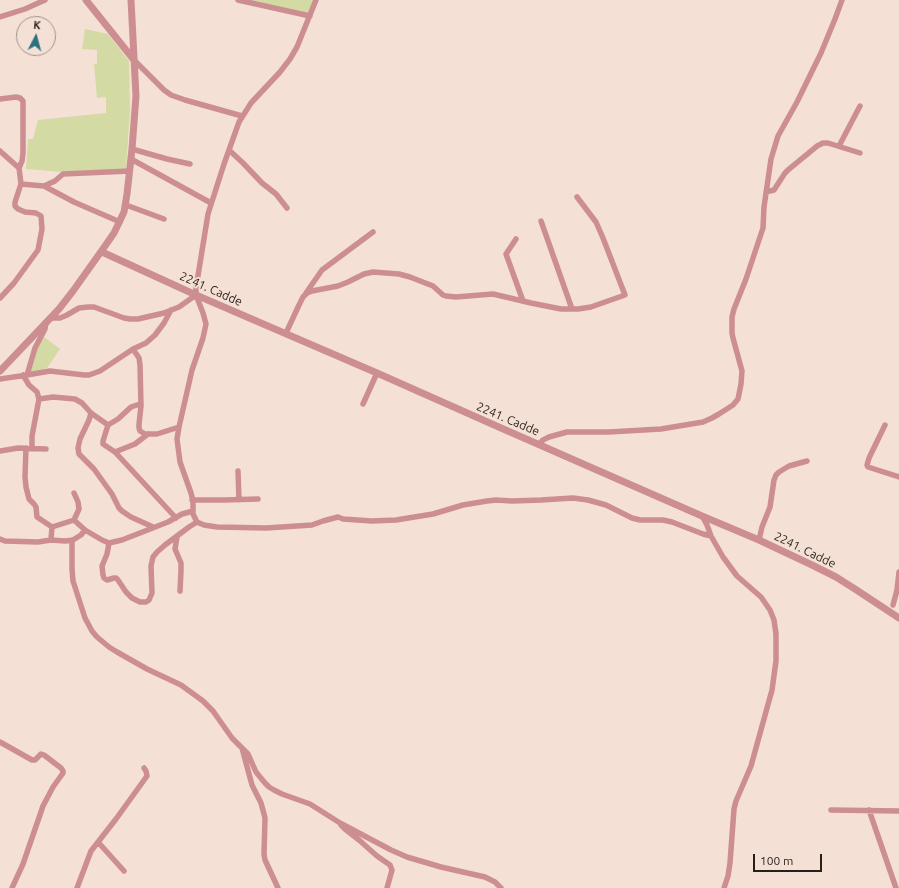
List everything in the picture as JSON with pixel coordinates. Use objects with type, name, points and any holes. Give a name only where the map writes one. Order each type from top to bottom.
[{"type":"street","points":[[0,17],[25,9],[45,0]]},
{"type":"street","points":[[86,0],[134,60],[164,90],[171,95],[185,100],[242,116]]},
{"type":"street","points":[[0,371],[73,291],[102,252],[120,222],[126,206],[136,96],[131,0]]},
{"type":"street","points":[[238,0],[310,16]]},
{"type":"street","points":[[316,0],[297,47],[290,59],[280,72],[256,97],[242,116],[211,203],[204,236],[196,294],[206,324],[203,338],[192,370],[177,439],[180,462],[192,500],[194,518],[197,522],[204,525],[217,527],[266,528],[312,524],[338,517],[343,519],[396,520],[433,514],[463,505],[496,500],[512,501],[573,498],[606,505],[632,518],[672,522],[711,536]]},
{"type":"street","points":[[539,444],[549,437],[567,432],[609,432],[660,429],[703,422],[719,414],[736,402],[741,389],[742,371],[733,338],[732,317],[763,228],[771,159],[778,136],[797,102],[821,53],[833,26],[842,0]]},
{"type":"street","points":[[0,98],[16,97],[20,98],[23,102],[23,152],[22,161],[19,168],[21,184],[15,206],[18,210],[36,213],[41,216],[42,230],[38,250],[0,298]]},
{"type":"street","points":[[839,146],[860,106]]},
{"type":"street","points":[[766,192],[774,190],[785,173],[817,146],[825,142],[860,153]]},
{"type":"street","points":[[132,149],[190,164]]},
{"type":"street","points":[[229,150],[262,183],[276,194],[287,208]]},
{"type":"street","points":[[0,151],[19,168]]},
{"type":"street","points":[[131,159],[211,203]]},
{"type":"street","points":[[44,186],[55,181],[63,174],[130,171]]},
{"type":"street","points":[[21,184],[44,186],[74,202],[120,222]]},
{"type":"street","points":[[305,295],[312,291],[332,288],[364,274],[373,272],[399,274],[410,277],[430,284],[446,296],[456,297],[488,293],[561,309],[591,307],[625,295],[596,222],[576,197]]},
{"type":"street","points":[[126,206],[164,219]]},
{"type":"street","points":[[541,221],[572,309]]},
{"type":"street","points":[[286,333],[299,305],[322,270],[373,232]]},
{"type":"street","points":[[516,239],[506,254],[523,301]]},
{"type":"street","name":"2241. Cadde","points":[[102,252],[805,561],[891,608],[899,618]]},
{"type":"street","points":[[48,320],[60,318],[79,308],[88,306],[130,319],[144,318],[179,307],[196,294]]},
{"type":"street","points":[[0,379],[50,371],[89,375],[100,371],[133,349],[146,343],[164,323],[171,310]]},
{"type":"street","points":[[48,320],[25,375],[29,385],[37,392],[39,399],[25,476],[29,499],[36,507],[37,517],[52,527]]},
{"type":"street","points":[[133,349],[139,358],[140,365],[140,431],[144,434],[157,434],[179,427]]},
{"type":"street","points":[[363,404],[377,373]]},
{"type":"street","points":[[39,399],[53,397],[75,399],[108,425]]},
{"type":"street","points":[[140,404],[131,407],[118,419],[108,425],[103,443],[115,452],[176,518]]},
{"type":"street","points":[[91,413],[80,439],[78,448],[79,454],[94,469],[122,511],[131,517],[154,527]]},
{"type":"street","points":[[885,425],[867,465],[868,467],[899,476]]},
{"type":"street","points":[[115,452],[135,444],[148,434]]},
{"type":"street","points":[[0,450],[12,448],[46,449]]},
{"type":"street","points":[[759,540],[762,527],[770,507],[776,475],[789,466],[807,461]]},
{"type":"street","points":[[238,471],[239,500]]},
{"type":"street","points":[[74,493],[79,509],[74,520]]},
{"type":"street","points":[[192,500],[258,499]]},
{"type":"street","points":[[74,520],[86,530],[109,543],[122,540],[193,511]]},
{"type":"street","points":[[702,516],[723,557],[737,576],[761,597],[770,610],[774,620],[776,634],[776,661],[772,690],[751,766],[734,809],[730,863],[724,888]]},
{"type":"street","points":[[52,527],[74,520]]},
{"type":"street","points":[[109,543],[107,554],[102,566],[103,575],[107,580],[116,578],[129,596],[134,600],[143,602],[148,601],[152,590],[151,566],[153,557],[157,552],[197,522]]},
{"type":"street","points":[[51,540],[52,527]]},
{"type":"street","points":[[0,539],[5,541],[65,541],[72,540],[86,530]]},
{"type":"street","points":[[177,537],[175,549],[181,571],[180,591]]},
{"type":"street","points":[[72,540],[72,569],[74,581],[85,618],[97,637],[117,652],[147,669],[181,685],[197,695],[208,705],[225,730],[250,758],[256,772],[269,787],[282,794],[310,804],[340,823],[391,850],[432,865],[485,876],[501,888]]},
{"type":"street","points":[[891,608],[897,590],[899,572]]},
{"type":"street","points":[[891,608],[899,598]]},
{"type":"street","points":[[0,742],[32,760],[35,760],[41,754],[44,755],[63,771],[43,806],[12,888]]},
{"type":"street","points":[[242,748],[252,785],[261,803],[265,818],[265,860],[278,888]]},
{"type":"street","points":[[77,888],[86,867],[89,855],[146,778],[147,774],[144,768]]},
{"type":"street","points":[[831,810],[899,811]]},
{"type":"street","points":[[869,810],[896,888]]},
{"type":"street","points":[[340,823],[342,827],[390,865],[392,870],[387,888]]},
{"type":"street","points":[[98,842],[124,871]]},
{"type":"green space","points":[[246,0],[314,0],[308,14]]},
{"type":"green space","points":[[85,29],[108,34],[129,61],[130,111],[126,169],[62,172],[26,169],[28,139],[33,139],[38,120],[106,113],[106,97],[97,98],[94,64],[97,64],[97,50],[82,49]]},
{"type":"green space","points":[[44,337],[60,349],[47,368],[38,372],[30,372],[38,347]]}]
